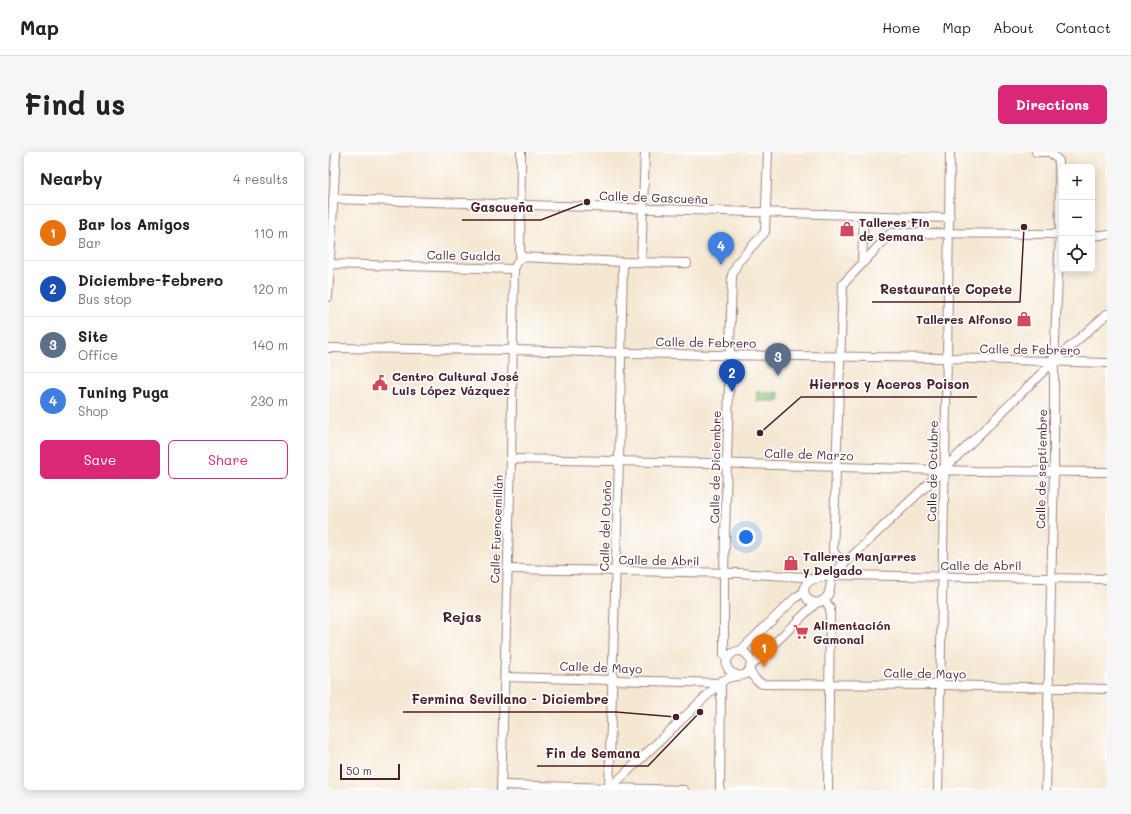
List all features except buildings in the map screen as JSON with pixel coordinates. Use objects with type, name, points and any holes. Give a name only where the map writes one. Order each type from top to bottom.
[{"type":"street","points":[[328,297],[336,152]]},
{"type":"street","points":[[522,152],[520,257],[623,262],[687,263]]},
{"type":"street","points":[[641,262],[645,152]]},
{"type":"street","name":"Calle de Diciembre","points":[[727,663],[724,654],[724,573],[732,275],[738,262],[765,232],[768,152]]},
{"type":"street","name":"Calle de Octubre","points":[[938,790],[950,218],[950,152]]},
{"type":"street","points":[[1036,152],[1050,152]]},
{"type":"street","name":"Calle de septiembre","points":[[1050,152],[1059,161],[1060,200]]},
{"type":"street","name":"Calle de Gascueña","points":[[334,199],[950,218]]},
{"type":"street","points":[[862,263],[864,216]]},
{"type":"street","points":[[844,564],[832,551],[843,284],[891,233],[1059,234]]},
{"type":"street","points":[[1095,235],[1107,235]]},
{"type":"street","name":"Calle de septiembre","points":[[1046,790],[1050,687],[1054,471],[1054,361],[1061,236]]},
{"type":"street","name":"Calle Gualda","points":[[330,264],[514,269],[520,257]]},
{"type":"street","name":"Calle del Otoño","points":[[609,790],[622,352],[623,262]]},
{"type":"street","name":"Calle Fuencemillán","points":[[502,787],[511,459],[514,269]]},
{"type":"street","points":[[609,790],[720,682],[737,675],[744,675],[816,604],[825,600],[829,594],[832,575],[944,469],[1054,361],[1107,314]]},
{"type":"street","name":"Calle de Febrero","points":[[328,348],[947,358],[1107,363]]},
{"type":"street","name":"Calle de Marzo","points":[[511,459],[1107,472]]},
{"type":"street","name":"Calle de Abril","points":[[507,569],[724,573],[803,577],[813,579],[832,575],[1107,579]]},
{"type":"street","points":[[816,604],[808,600],[804,592],[805,585],[813,579],[825,581],[829,590]]},
{"type":"street","points":[[740,651],[795,598],[804,592]]},
{"type":"street","points":[[825,600],[830,608],[828,790]]},
{"type":"street","points":[[720,790],[720,682],[730,655],[734,652],[740,651],[749,656],[751,661],[750,668]]},
{"type":"street","points":[[727,663],[729,670],[737,675]]},
{"type":"street","name":"Calle de Mayo","points":[[750,668],[756,680],[762,684],[941,684],[1107,688]]},
{"type":"street","name":"Calle de Mayo","points":[[505,677],[720,682]]},
{"type":"street","points":[[502,787],[609,790],[684,790]]},
{"type":"green space","points":[[757,392],[766,392],[770,394],[772,392],[779,393],[779,401],[756,401]]},
{"type":"place","name":"Gascueña","points":[[587,202]]},
{"type":"place","name":"Restaurante Copete","points":[[1024,227]]},
{"type":"place","name":"Talleres Fin de Semana","points":[[847,229]]},
{"type":"place","name":"Tuning Puga","points":[[721,265]]},
{"type":"place","name":"Talleres Alfonso","points":[[1024,319]]},
{"type":"place","name":"Site","points":[[778,376]]},
{"type":"place","name":"Centro Cultural José Luis López Vázquez","points":[[380,383]]},
{"type":"place","name":"Diciembre-Febrero","points":[[732,392]]},
{"type":"place","name":"Hierros y Aceros Poison","points":[[760,433]]},
{"type":"place","name":"Talleres Manjarres y Delgado","points":[[791,563]]},
{"type":"place","name":"Alimentación Gamonal","points":[[801,632]]},
{"type":"place","name":"Bar los Amigos","points":[[764,667]]},
{"type":"place","name":"Fin de Semana","points":[[700,712]]},
{"type":"place","name":"Fermina Sevillano - Diciembre","points":[[676,717]]},
{"type":"district","name":"Rejas","points":[[462,616]]}]
